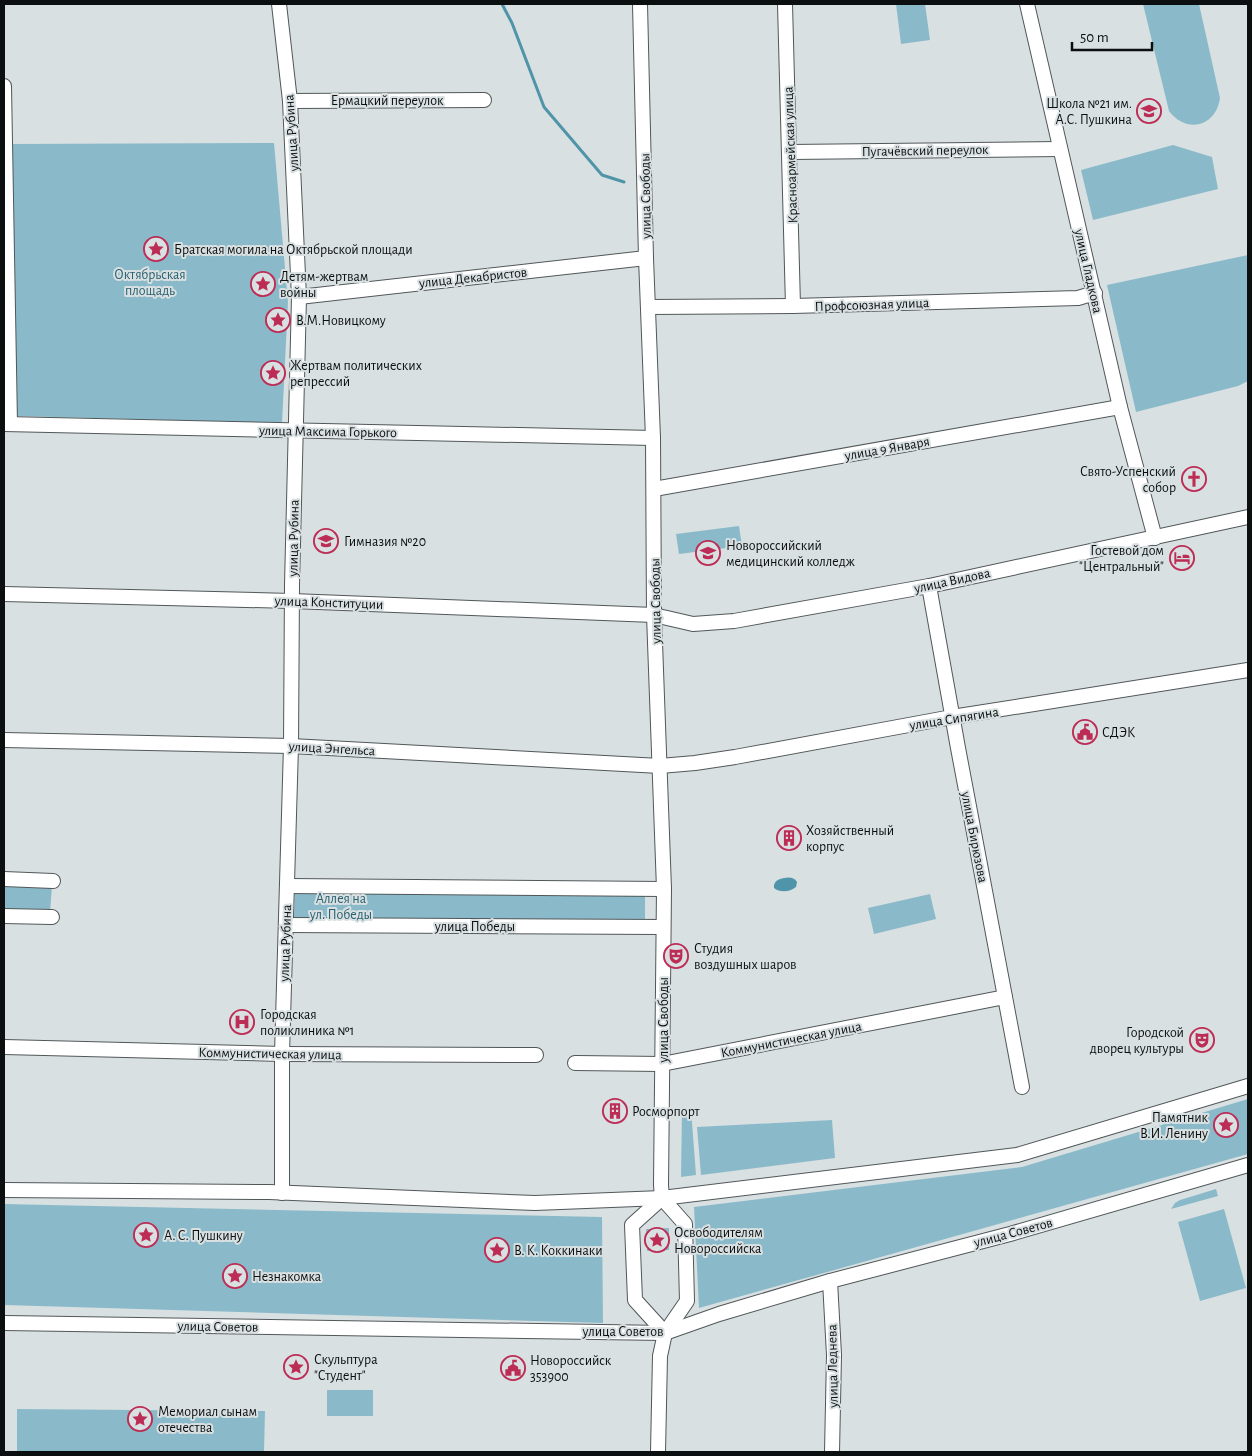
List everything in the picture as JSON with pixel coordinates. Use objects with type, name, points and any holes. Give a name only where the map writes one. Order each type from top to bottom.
[{"type":"street","name":"улица Рубина","points":[[279,4],[290,101],[299,296],[282,1054],[282,1193]]},
{"type":"street","name":"улица Свободы","points":[[640,4],[654,489],[654,615],[664,889],[662,1198]]},
{"type":"street","name":"Красноармейская улица","points":[[785,4],[793,306]]},
{"type":"street","name":"улица Гладкова","points":[[1027,4],[1120,407],[1155,538]]},
{"type":"street","points":[[4,86],[7,424]]},
{"type":"street","name":"Ермацкий переулок","points":[[290,101],[484,100]]},
{"type":"street","name":"Пугачёвский переулок","points":[[790,152],[1060,149]]},
{"type":"street","name":"улица Декабристов","points":[[299,296],[646,258]]},
{"type":"street","name":"Профсоюзная улица","points":[[649,306],[793,306],[1078,298],[1094,293]]},
{"type":"street","name":"улица 9 Января","points":[[654,489],[1120,407]]},
{"type":"street","name":"улица Максима Горького","points":[[7,424],[652,438]]},
{"type":"street","name":"улица Видова","points":[[654,615],[694,624],[734,621],[929,586],[1155,538],[1248,516]]},
{"type":"street","name":"улица Бирюзова","points":[[929,586],[1022,1087]]},
{"type":"street","name":"улица Конституции","points":[[4,594],[292,601],[654,615]]},
{"type":"street","name":"улица Сипягина","points":[[660,766],[735,757],[952,717],[1248,670]]},
{"type":"street","name":"улица Энгельса","points":[[4,740],[290,746],[660,766]]},
{"type":"street","points":[[4,880],[52,881]]},
{"type":"street","points":[[287,886],[664,889]]},
{"type":"street","points":[[4,916],[52,917]]},
{"type":"street","name":"улица Победы","points":[[286,926],[664,927]]},
{"type":"street","name":"Коммунистическая улица","points":[[575,1063],[662,1064],[1005,997]]},
{"type":"street","name":"Коммунистическая улица","points":[[4,1047],[282,1054],[536,1055]]},
{"type":"street","points":[[4,1190],[282,1193],[535,1202],[662,1198],[1017,1155],[1248,1086]]},
{"type":"street","name":"улица Советов","points":[[4,1323],[665,1333],[830,1281],[1010,1234],[1248,1165]]},
{"type":"street","points":[[658,1452],[660,1356],[665,1333],[687,1301],[685,1224],[662,1198]]},
{"type":"street","points":[[662,1198],[632,1224],[635,1300],[665,1333]]},
{"type":"street","name":"улица Леднева","points":[[830,1281],[834,1355],[832,1452]]},
{"type":"green space","points":[[896,4],[925,4],[930,40],[901,44]]},
{"type":"green space","points":[[1143,4],[1199,4],[1220,98],[1213,116],[1207,121],[1192,125],[1184,123],[1169,111]]},
{"type":"green space","name":"Октябрьская площадь","points":[[274,143],[288,302],[282,423],[17,416],[10,144]]},
{"type":"green space","points":[[1173,145],[1212,157],[1218,189],[1093,220],[1081,170]]},
{"type":"green space","points":[[1248,255],[1248,381],[1238,386],[1136,412],[1107,285]]},
{"type":"green space","points":[[739,526],[742,546],[679,554],[676,534]]},
{"type":"green space","points":[[4,885],[52,886],[50,912],[4,910]]},
{"type":"green space","name":"Аллея на ул. Победы","points":[[295,890],[645,896],[645,923],[294,920]]},
{"type":"green space","points":[[930,894],[936,919],[874,934],[868,908]]},
{"type":"green space","points":[[1248,1099],[1248,1154],[699,1308],[694,1207],[1022,1167]]},
{"type":"green space","points":[[682,1109],[691,1109],[696,1175],[681,1177]]},
{"type":"green space","points":[[832,1120],[835,1158],[701,1175],[697,1127]]},
{"type":"green space","points":[[1216,1189],[1218,1196],[1171,1209],[1180,1200]]},
{"type":"green space","points":[[4,1204],[602,1217],[603,1323],[4,1305]]},
{"type":"green space","points":[[1224,1209],[1246,1288],[1200,1301],[1178,1222]]},
{"type":"green space","points":[[669,1228],[669,1250],[647,1251],[646,1229]]},
{"type":"green space","points":[[327,1390],[373,1390],[373,1416],[327,1416]]},
{"type":"green space","points":[[17,1409],[265,1411],[264,1452],[17,1452]]},
{"type":"shaded area","points":[[784,878],[794,879],[797,882],[796,887],[785,891],[779,891],[774,888],[775,882]]},
{"type":"waterway","points":[[502,4],[512,23],[544,107],[602,175],[624,182]]},
{"type":"place","name":"Школа №21 им. А.С. Пушкина","points":[[1149,111]]},
{"type":"place","name":"Братская могила на Октябрьской площади","points":[[156,249]]},
{"type":"place","name":"Детям-жертвам войны","points":[[263,284]]},
{"type":"place","name":"В.М.Новицкому","points":[[278,320]]},
{"type":"place","name":"Жертвам политических репрессий","points":[[273,373]]},
{"type":"place","name":"Свято-Успенский собор","points":[[1194,479]]},
{"type":"place","name":"Гимназия №20","points":[[326,541]]},
{"type":"place","name":"Новороссийский медицинский колледж","points":[[708,553]]},
{"type":"place","name":"Гостевой дом \"Центральный\"","points":[[1182,558]]},
{"type":"place","name":"СДЭК","points":[[1085,732]]},
{"type":"place","name":"Хозяйственный корпус","points":[[789,838]]},
{"type":"place","name":"Студия воздушных шаров","points":[[676,956]]},
{"type":"place","name":"Городская поликлиника №1","points":[[242,1022]]},
{"type":"place","name":"Городской дворец культуры","points":[[1202,1040]]},
{"type":"place","name":"Росморпорт","points":[[615,1111]]},
{"type":"place","name":"Памятник В.И. Ленину","points":[[1226,1125]]},
{"type":"place","name":"А. С. Пушкину","points":[[146,1235]]},
{"type":"place","name":"Освободителям Новороссийска","points":[[657,1240]]},
{"type":"place","name":"В. К. Коккинаки","points":[[497,1250]]},
{"type":"place","name":"Незнакомка","points":[[235,1276]]},
{"type":"place","name":"Скульптура \"Студент\"","points":[[296,1367]]},
{"type":"place","name":"Новороссийск 353900","points":[[513,1368]]},
{"type":"place","name":"Мемориал сынам отечества","points":[[140,1419]]}]
